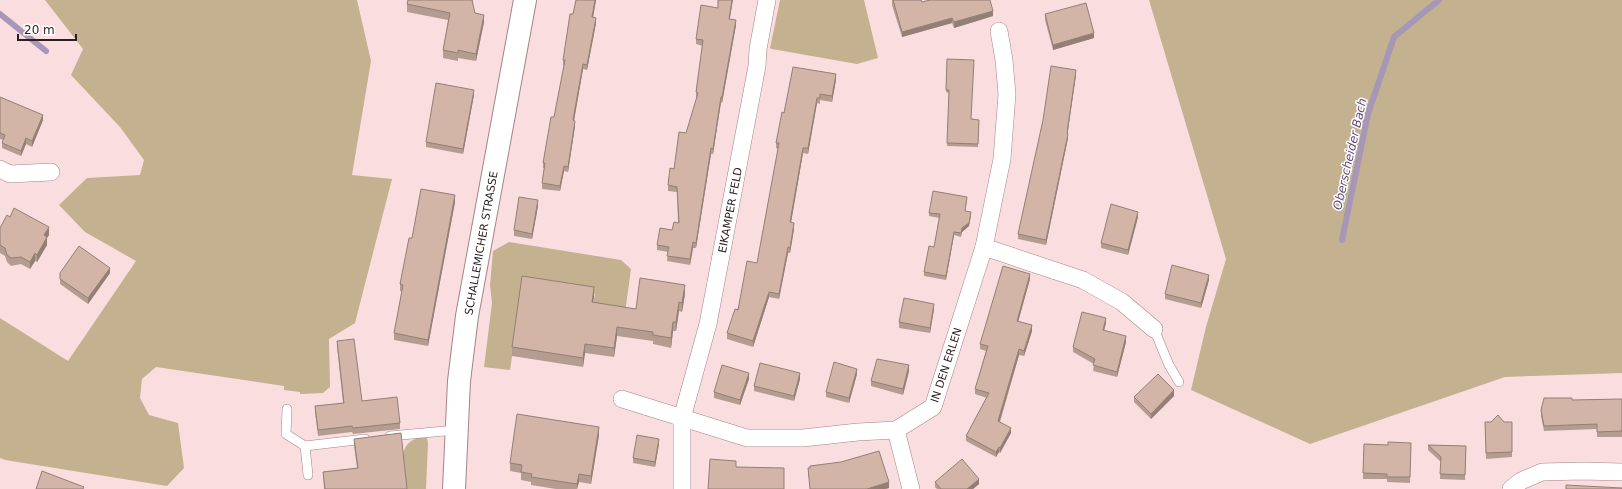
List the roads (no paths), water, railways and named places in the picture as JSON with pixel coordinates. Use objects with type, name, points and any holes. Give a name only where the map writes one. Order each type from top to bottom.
[{"type":"street","name":"SCHALLEMICHER STRASSE","points":[[454,489],[459,381],[467,316],[525,0]]},
{"type":"street","name":"EIKAMPER FELD","points":[[682,489],[682,418],[708,324],[757,66],[758,49],[767,0]]},
{"type":"street","name":"IN DEN ERLEN","points":[[896,430],[933,407],[984,247],[999,179],[1005,127],[1007,94],[1004,60],[999,32]]},
{"type":"street","points":[[0,169],[10,174],[51,172]]},
{"type":"street","points":[[984,247],[1083,280],[1122,302],[1154,329]]},
{"type":"street","points":[[622,399],[747,438],[804,438],[858,432],[896,430],[911,489]]},
{"type":"street","points":[[1511,489],[1521,481],[1542,472],[1622,472]]},
{"type":"lane","points":[[1154,329],[1169,364],[1179,382]]},
{"type":"lane","points":[[287,409],[286,434],[305,446],[378,437],[456,430]]},
{"type":"lane","points":[[305,446],[308,475]]},
{"type":"waterway","name":"Oberscheider Bach","points":[[1342,240],[1368,114],[1394,37],[1439,0]]},
{"type":"waterway","points":[[0,14],[46,51]]}]
